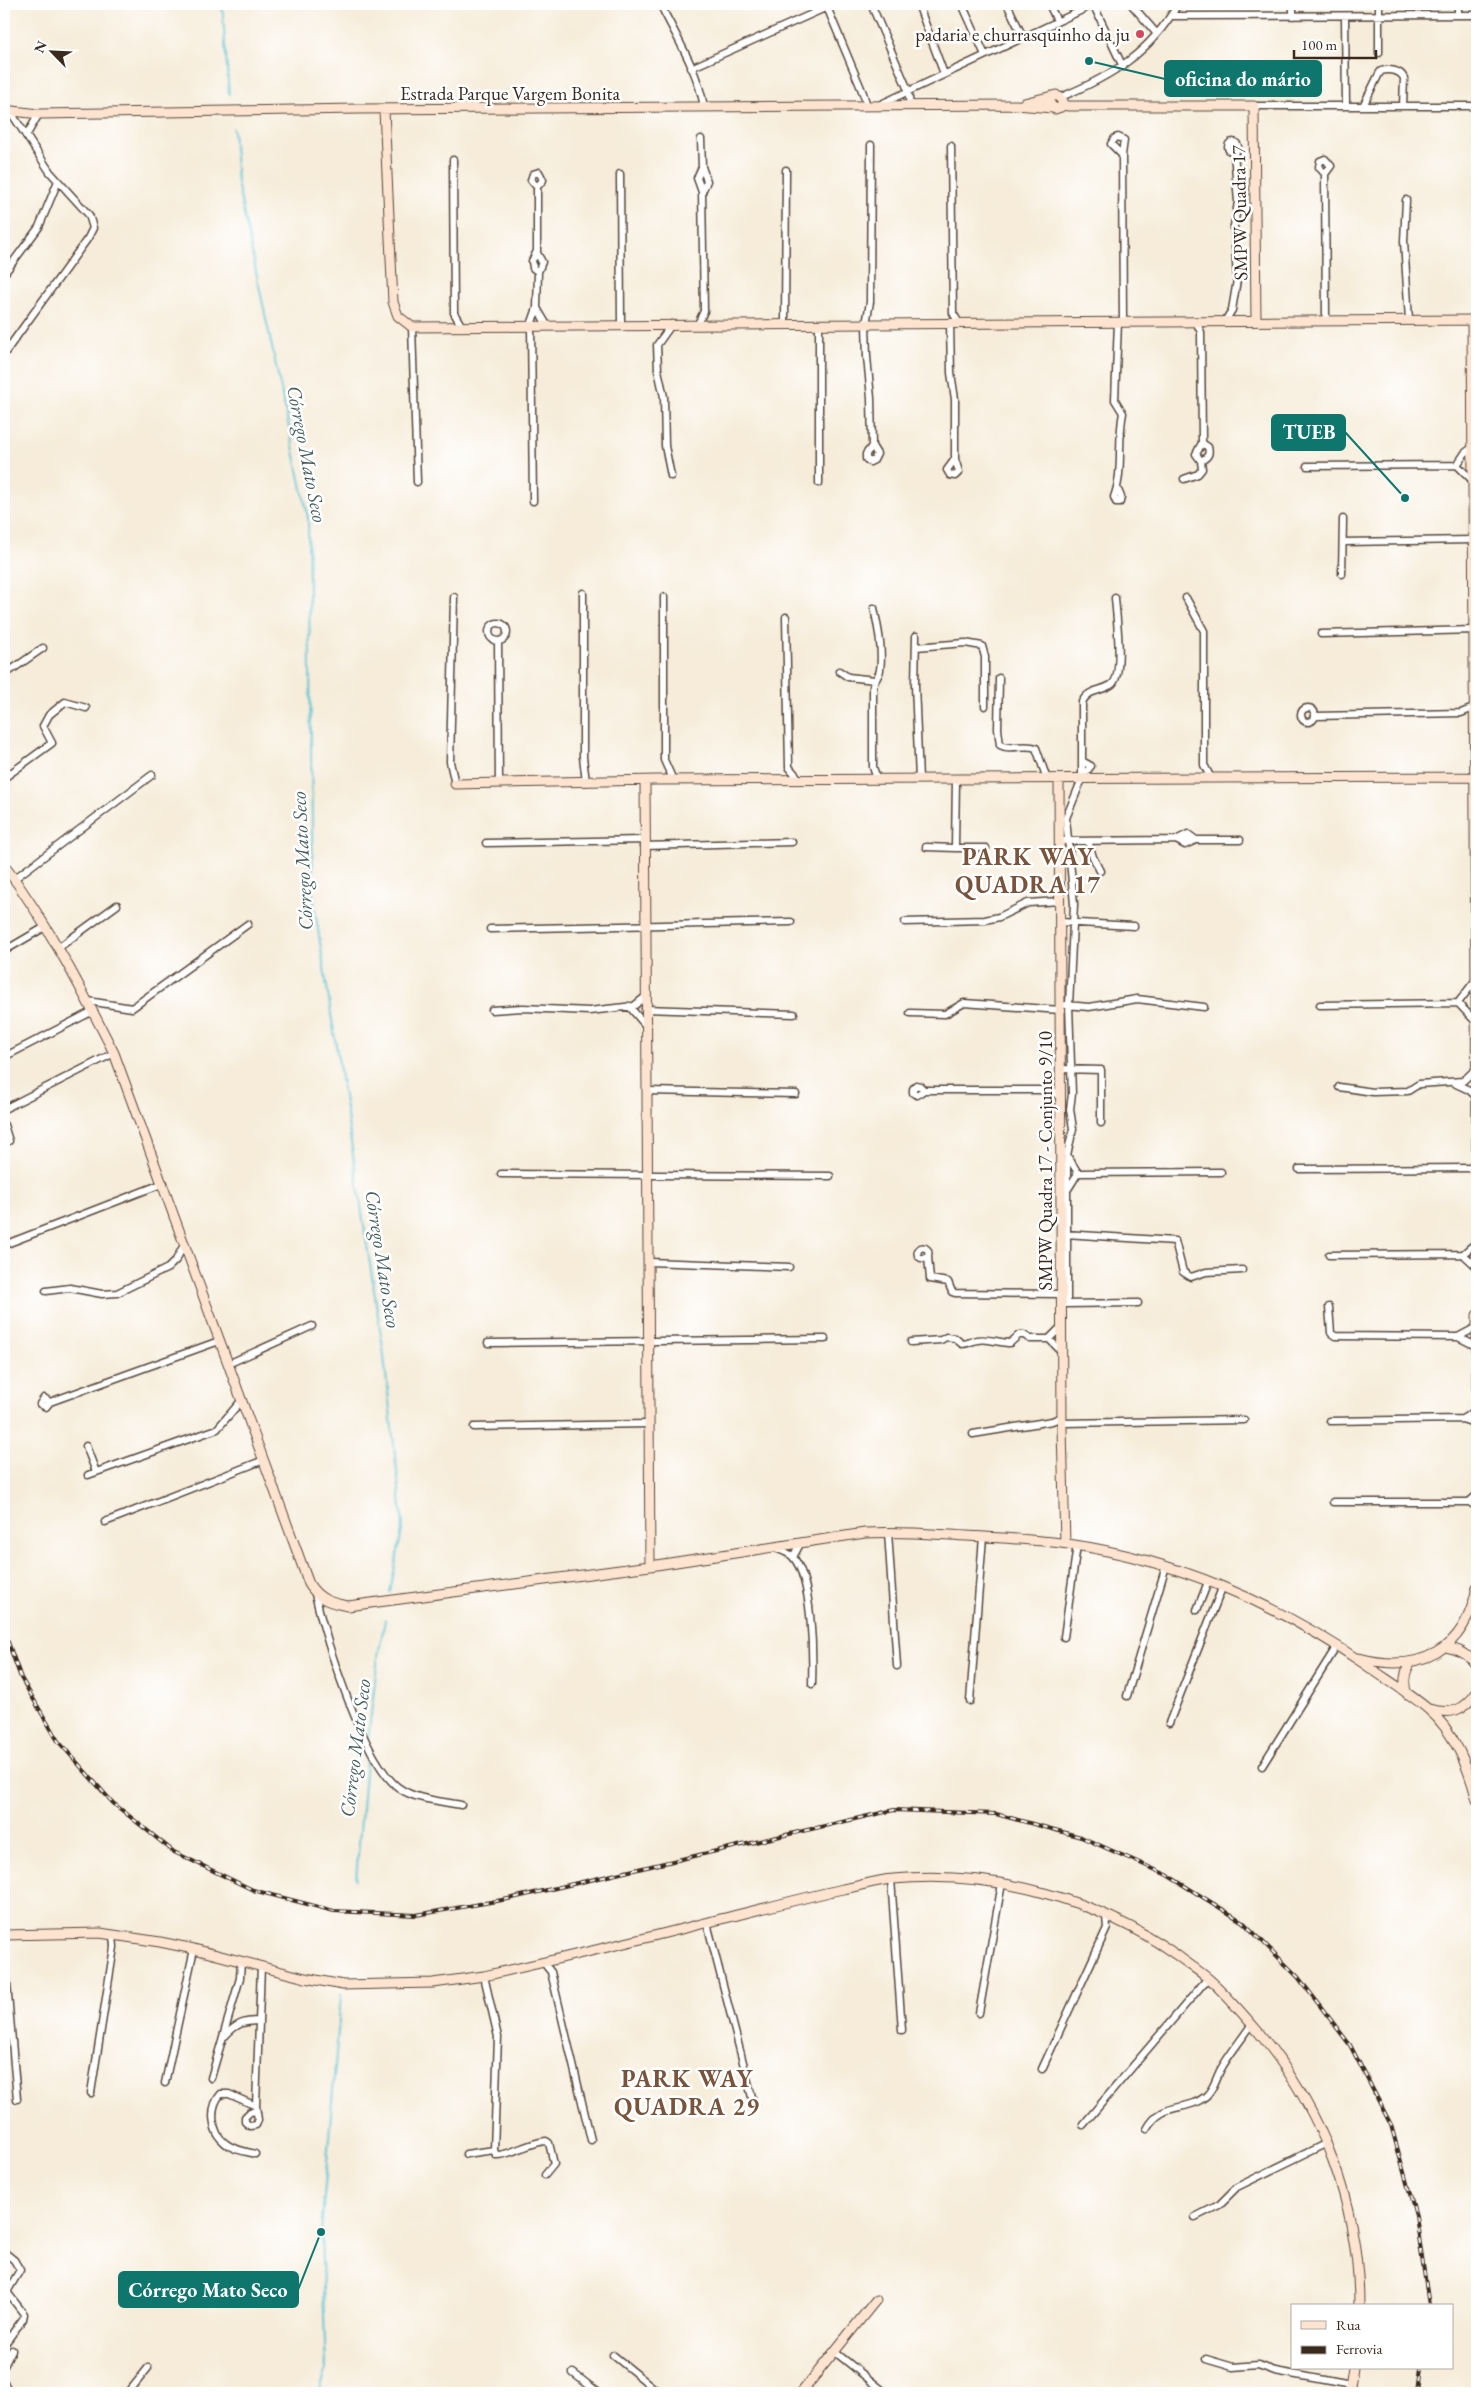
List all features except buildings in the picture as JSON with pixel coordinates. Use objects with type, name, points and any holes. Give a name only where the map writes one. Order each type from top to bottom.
[{"type":"street","points":[[660,4],[691,68],[702,94],[704,106]]},
{"type":"street","points":[[872,4],[908,90],[910,106]]},
{"type":"street","points":[[918,4],[944,74]]},
{"type":"street","points":[[962,4],[985,55]]},
{"type":"street","points":[[1007,4],[1022,37]]},
{"type":"street","points":[[1049,4],[1057,21]]},
{"type":"street","points":[[691,68],[831,5],[861,88],[871,107],[1094,4],[1123,67]]},
{"type":"street","points":[[1131,4],[1157,34]]},
{"type":"street","points":[[1178,4],[1157,34],[1123,67],[1062,101],[1057,109],[1053,108],[1049,103],[1051,97],[1056,95],[1062,101],[1068,106],[1477,106]]},
{"type":"street","points":[[1293,4],[1293,16]]},
{"type":"street","points":[[1379,4],[1379,53]]},
{"type":"street","points":[[1458,4],[1458,15]]},
{"type":"street","points":[[1171,16],[1379,17],[1477,15]]},
{"type":"street","points":[[1345,16],[1346,106]]},
{"type":"street","points":[[1363,106],[1379,74],[1389,70],[1399,73],[1404,78],[1403,106]]},
{"type":"street","name":"Estrada Parque Vargem Bonita","points":[[1016,105],[1051,97]]},
{"type":"street","name":"Estrada Parque Vargem Bonita","points":[[7,111],[39,114],[704,106],[871,107],[1016,105],[1053,108]]},
{"type":"street","name":"SMPW Quadra 17","points":[[1254,106],[1256,321]]},
{"type":"street","points":[[384,110],[393,302],[398,316],[412,327],[461,325],[1207,322],[1475,318],[1473,447],[1475,470],[1473,481],[1476,630],[1474,777],[1476,797],[1475,1021],[1477,1163]]},
{"type":"street","points":[[4,354],[92,231],[92,222],[89,215],[58,181],[7,111]]},
{"type":"street","points":[[26,136],[39,114]]},
{"type":"street","points":[[701,139],[702,167],[707,181],[702,192],[704,311],[709,324]]},
{"type":"street","points":[[871,145],[870,302],[866,324],[872,446]]},
{"type":"street","points":[[951,146],[953,313],[951,323],[951,373],[955,399],[955,459]]},
{"type":"street","points":[[1225,321],[1232,310],[1237,280],[1234,226],[1238,202],[1234,152]]},
{"type":"street","points":[[1118,490],[1121,453],[1119,428],[1122,413],[1116,400],[1121,322],[1122,155]]},
{"type":"street","points":[[448,326],[454,313],[453,160]]},
{"type":"street","points":[[785,324],[786,170]]},
{"type":"street","points":[[620,174],[620,324]]},
{"type":"street","points":[[1324,174],[1326,319]]},
{"type":"street","points":[[4,274],[39,227],[58,181]]},
{"type":"street","points":[[532,502],[531,325],[537,308],[538,272],[542,262],[537,253],[537,187]]},
{"type":"street","points":[[1406,200],[1404,248],[1409,320]]},
{"type":"street","points":[[537,253],[533,258],[532,264],[538,272]]},
{"type":"street","points":[[537,308],[548,325]]},
{"type":"street","points":[[1232,310],[1241,321]]},
{"type":"street","points":[[698,324],[704,311]]},
{"type":"street","points":[[454,313],[461,325]]},
{"type":"street","points":[[951,323],[953,313]]},
{"type":"street","points":[[1184,479],[1200,473],[1202,469],[1201,461],[1196,454],[1202,443],[1201,332],[1196,322]]},
{"type":"street","points":[[1201,332],[1207,322]]},
{"type":"street","points":[[671,476],[665,446],[664,397],[658,370],[657,345],[660,338],[672,324]]},
{"type":"street","points":[[819,324],[819,483]]},
{"type":"street","points":[[654,325],[660,338]]},
{"type":"street","points":[[412,327],[417,482]]},
{"type":"street","points":[[1201,461],[1208,455],[1209,451],[1208,447],[1202,443]]},
{"type":"street","points":[[1457,465],[1465,453],[1473,447]]},
{"type":"street","points":[[1307,466],[1457,465],[1473,481]]},
{"type":"street","points":[[1342,574],[1343,519]]},
{"type":"street","points":[[1343,542],[1474,538]]},
{"type":"street","points":[[583,593],[583,757],[586,782]]},
{"type":"street","points":[[454,597],[450,762],[455,784],[656,780],[1059,779],[1082,776],[1196,778],[1474,777]]},
{"type":"street","points":[[656,780],[664,760],[664,597]]},
{"type":"street","points":[[1115,598],[1119,669],[1116,681],[1111,685],[1093,690],[1086,695],[1082,702],[1082,761],[1091,766],[1082,776],[1066,818],[1063,841],[1074,904],[1063,1007],[1072,1069],[1070,1109],[1073,1129],[1064,1153],[1068,1189],[1064,1304],[1138,1302]]},
{"type":"street","points":[[1186,598],[1204,631],[1204,765],[1211,778]]},
{"type":"street","points":[[874,608],[879,634],[880,660],[880,672],[874,680],[872,688],[873,767],[877,779]]},
{"type":"street","points":[[780,780],[789,767],[786,617]]},
{"type":"street","points":[[1321,634],[1476,630]]},
{"type":"street","points":[[916,636],[915,685],[919,779]]},
{"type":"street","points":[[498,641],[500,783]]},
{"type":"street","points":[[916,647],[965,643],[982,646],[985,657],[986,706]]},
{"type":"street","points":[[4,675],[43,648]]},
{"type":"street","points":[[839,670],[848,677],[874,680]]},
{"type":"street","points":[[999,678],[998,729],[1000,744],[1006,748],[1024,746],[1036,748],[1046,779]]},
{"type":"street","points":[[4,778],[52,743],[43,726],[49,715],[65,702],[86,708]]},
{"type":"street","points":[[1316,716],[1461,713],[1476,707]]},
{"type":"street","points":[[1461,713],[1476,721]]},
{"type":"street","points":[[664,760],[673,780]]},
{"type":"street","points":[[1196,778],[1204,765]]},
{"type":"street","points":[[789,767],[800,780]]},
{"type":"street","points":[[867,779],[873,767]]},
{"type":"street","points":[[14,879],[152,775]]},
{"type":"street","points":[[954,848],[956,779]]},
{"type":"street","name":"SMPW Quadra 17 - Conjunto 9/10","points":[[1059,779],[1063,841],[1060,922],[1063,1007],[1061,1082],[1064,1153],[1061,1198],[1065,1234],[1058,1290],[1064,1304],[1062,1326],[1062,1423],[1065,1543]]},
{"type":"street","points":[[645,781],[650,1566]]},
{"type":"street","points":[[1176,840],[1185,834],[1196,840],[1240,840]]},
{"type":"street","points":[[1063,841],[1176,840],[1186,846],[1196,840]]},
{"type":"street","points":[[1088,841],[1092,857],[1100,870]]},
{"type":"street","points":[[486,843],[792,842]]},
{"type":"street","points":[[926,848],[986,848]]},
{"type":"street","points":[[4,865],[58,948],[93,1010],[114,1053],[164,1184],[219,1341],[309,1584],[315,1594],[354,1717],[382,1770],[399,1788],[424,1798],[462,1805]]},
{"type":"street","points":[[905,922],[985,920],[999,917],[1028,902],[1060,901]]},
{"type":"street","points":[[58,948],[117,905]]},
{"type":"street","points":[[490,929],[791,922]]},
{"type":"street","points":[[1060,922],[1134,926]]},
{"type":"street","points":[[88,1001],[132,1008],[248,924]]},
{"type":"street","points":[[4,952],[45,926]]},
{"type":"street","points":[[1320,1005],[1458,1003],[1472,988],[1475,980]]},
{"type":"street","points":[[492,1010],[524,1008],[581,1011],[629,1006],[640,1003],[645,997]]},
{"type":"street","points":[[910,1013],[945,1014],[964,1003],[1089,1007],[1137,999],[1204,1007]]},
{"type":"street","points":[[1458,1003],[1475,1021]]},
{"type":"street","points":[[629,1006],[646,1026]]},
{"type":"street","points":[[645,1009],[794,1014]]},
{"type":"street","points":[[4,1057],[93,1010]]},
{"type":"street","points":[[4,1109],[114,1053]]},
{"type":"street","points":[[1339,1087],[1374,1092],[1408,1091],[1419,1084],[1455,1083],[1462,1081],[1476,1068]]},
{"type":"street","points":[[1061,1069],[1100,1070],[1101,1123]]},
{"type":"street","points":[[924,1090],[1052,1090],[1061,1082]]},
{"type":"street","points":[[1455,1083],[1463,1086],[1477,1097]]},
{"type":"street","points":[[1052,1090],[1062,1099]]},
{"type":"street","points":[[647,1091],[796,1094]]},
{"type":"street","points":[[4,1125],[8,1141]]},
{"type":"street","points":[[1064,1153],[1078,1173]]},
{"type":"street","points":[[1299,1169],[1477,1168]]},
{"type":"street","points":[[1078,1173],[1221,1172]]},
{"type":"street","points":[[1061,1198],[1078,1173]]},
{"type":"street","points":[[501,1174],[830,1176]]},
{"type":"street","points":[[630,1174],[643,1180],[648,1187]]},
{"type":"street","points":[[4,1245],[164,1184]]},
{"type":"street","points":[[1477,1230],[1477,1261]]},
{"type":"street","points":[[1065,1234],[1175,1241],[1183,1272],[1191,1276],[1206,1272],[1242,1270]]},
{"type":"street","points":[[1329,1255],[1463,1254],[1477,1242]]},
{"type":"street","points":[[46,1291],[70,1288],[102,1294],[117,1293],[168,1268],[176,1260],[185,1243]]},
{"type":"street","points":[[1463,1254],[1477,1267]]},
{"type":"street","points":[[928,1258],[930,1280],[948,1282],[952,1292],[955,1293],[1058,1290]]},
{"type":"street","points":[[648,1262],[790,1267]]},
{"type":"street","points":[[1329,1307],[1332,1335],[1458,1337],[1476,1346]]},
{"type":"street","points":[[1477,1315],[1477,1388]]},
{"type":"street","points":[[228,1364],[312,1326]]},
{"type":"street","points":[[911,1342],[941,1340],[946,1337],[955,1338],[962,1344],[970,1344],[976,1340],[996,1340],[1001,1343],[1010,1343],[1019,1335],[1024,1335],[1030,1339],[1049,1339],[1062,1326]]},
{"type":"street","points":[[1458,1337],[1477,1326]]},
{"type":"street","points":[[488,1343],[825,1339]]},
{"type":"street","points":[[1049,1339],[1062,1352]]},
{"type":"street","points":[[50,1402],[219,1341]]},
{"type":"street","points":[[88,1475],[217,1429],[242,1400]]},
{"type":"street","points":[[1462,1419],[1477,1410]]},
{"type":"street","points":[[1330,1421],[1462,1419],[1477,1424]]},
{"type":"street","points":[[973,1434],[1052,1421],[1062,1423],[1244,1420]]},
{"type":"street","points":[[1052,1421],[1062,1423]]},
{"type":"street","points":[[474,1427],[648,1424]]},
{"type":"street","points":[[86,1446],[96,1472]]},
{"type":"street","points":[[105,1522],[264,1460]]},
{"type":"street","points":[[1469,1502],[1477,1495]]},
{"type":"street","points":[[1333,1502],[1469,1502],[1477,1508]]},
{"type":"street","points":[[315,1594],[324,1600],[348,1606],[888,1532],[984,1537],[1077,1545],[1166,1566],[1208,1582],[1297,1622],[1337,1646],[1429,1709],[1458,1747],[1470,1772],[1477,1800]]},
{"type":"street","points":[[888,1532],[897,1666]]},
{"type":"street","points":[[970,1701],[984,1537]]},
{"type":"street","points":[[793,1558],[800,1544]]},
{"type":"street","points":[[1064,1637],[1077,1545]]},
{"type":"street","points":[[774,1548],[793,1558],[800,1571],[808,1604],[812,1635],[812,1684]]},
{"type":"street","points":[[1127,1696],[1166,1566]]},
{"type":"street","points":[[1197,1610],[1208,1582]]},
{"type":"street","points":[[1354,1657],[1381,1664],[1410,1664],[1445,1647],[1464,1627],[1471,1612],[1477,1587]]},
{"type":"street","points":[[1169,1723],[1222,1588]]},
{"type":"street","points":[[1262,1766],[1337,1646]]},
{"type":"street","points":[[1445,1647],[1462,1652],[1471,1658],[1477,1667]]},
{"type":"street","points":[[1408,1694],[1404,1686],[1405,1675],[1410,1664]]},
{"type":"street","points":[[1429,1709],[1450,1713],[1460,1710],[1466,1707],[1477,1692]]},
{"type":"street","points":[[4,1935],[100,1933],[194,1949],[305,1978],[343,1985],[433,1983],[484,1976],[707,1923],[791,1900],[891,1879],[943,1877],[1002,1884],[1051,1894],[1106,1916],[1150,1937],[1208,1978],[1252,2024],[1283,2064],[1306,2100],[1327,2143],[1347,2199],[1356,2244],[1359,2304]]},
{"type":"street","points":[[891,1879],[902,2030]]},
{"type":"street","points":[[979,2013],[1002,1884]]},
{"type":"street","points":[[1042,2069],[1107,1928],[1106,1916]]},
{"type":"street","points":[[1107,1928],[1118,1922]]},
{"type":"street","points":[[707,1923],[754,2105]]},
{"type":"street","points":[[91,2093],[114,1947],[114,1935]]},
{"type":"street","points":[[4,1948],[17,2099]]},
{"type":"street","points":[[165,2083],[194,1949]]},
{"type":"street","points":[[550,1972],[555,1959]]},
{"type":"street","points":[[211,2078],[240,1978],[241,1961]]},
{"type":"street","points":[[543,1962],[550,1972],[591,2140]]},
{"type":"street","points":[[254,2154],[234,2149],[225,2143],[218,2136],[212,2116],[216,2099],[221,2094],[229,2094],[256,2109],[261,1966]]},
{"type":"street","points":[[484,1976],[498,2037],[494,2150],[496,2155],[504,2155],[516,2148],[546,2141],[549,2143],[554,2164],[545,2175]]},
{"type":"street","points":[[1083,2125],[1208,1978]]},
{"type":"street","points":[[224,2036],[236,2025],[245,2021],[259,2021]]},
{"type":"street","points":[[1147,2129],[1152,2120],[1161,2112],[1207,2095],[1227,2059],[1252,2024]]},
{"type":"street","points":[[1195,2217],[1219,2205],[1237,2187],[1327,2143]]},
{"type":"street","points":[[466,2154],[494,2150]]},
{"type":"street","points":[[4,2252],[19,2265],[20,2270],[7,2292],[24,2314],[23,2319],[4,2345]]},
{"type":"street","points":[[801,2393],[876,2300]]},
{"type":"street","points":[[4,2366],[12,2350]]},
{"type":"street","points":[[835,2352],[886,2393]]},
{"type":"street","points":[[613,2355],[660,2393]]},
{"type":"street","points":[[1206,2359],[1233,2368],[1258,2365],[1275,2371],[1350,2389],[1353,2370]]},
{"type":"street","points":[[128,2393],[148,2368]]},
{"type":"street","points":[[573,2373],[599,2393]]},
{"type":"street","points":[[4,2382],[9,2393]]},
{"type":"waterway","name":"Córrego Mato Seco","points":[[222,4],[229,94]]},
{"type":"waterway","name":"Córrego Mato Seco","points":[[233,129],[237,182],[308,517],[313,897],[383,1348],[403,1525],[390,1592]]},
{"type":"waterway","name":"Córrego Mato Seco","points":[[368,1739],[378,1656],[385,1620]]},
{"type":"waterway","name":"Córrego Mato Seco","points":[[356,1879],[367,1749]]},
{"type":"waterway","name":"Córrego Mato Seco","points":[[319,2393],[326,2370],[321,2232],[341,1995]]},
{"type":"railway","points":[[4,1631],[21,1678],[58,1741],[113,1803],[174,1852],[253,1890],[334,1911],[416,1915],[508,1899],[894,1810],[996,1814],[1081,1837],[1167,1875],[1243,1922],[1298,1977],[1350,2045],[1391,2125],[1416,2216],[1429,2304]]},
{"type":"railway","points":[[1417,2393],[1420,2370]]},
{"type":"place","name":"padaria e churrasquinho da ju","points":[[1140,34]]},
{"type":"place","name":"oficina do mário","points":[[1089,61]]},
{"type":"place","name":"TUEB","points":[[1405,498]]},
{"type":"place","name":"Córrego Mato Seco","points":[[321,2232]]},
{"type":"district","name":"PARK WAY QUADRA 17","points":[[1028,871]]},
{"type":"district","name":"PARK WAY QUADRA 29","points":[[687,2093]]}]
